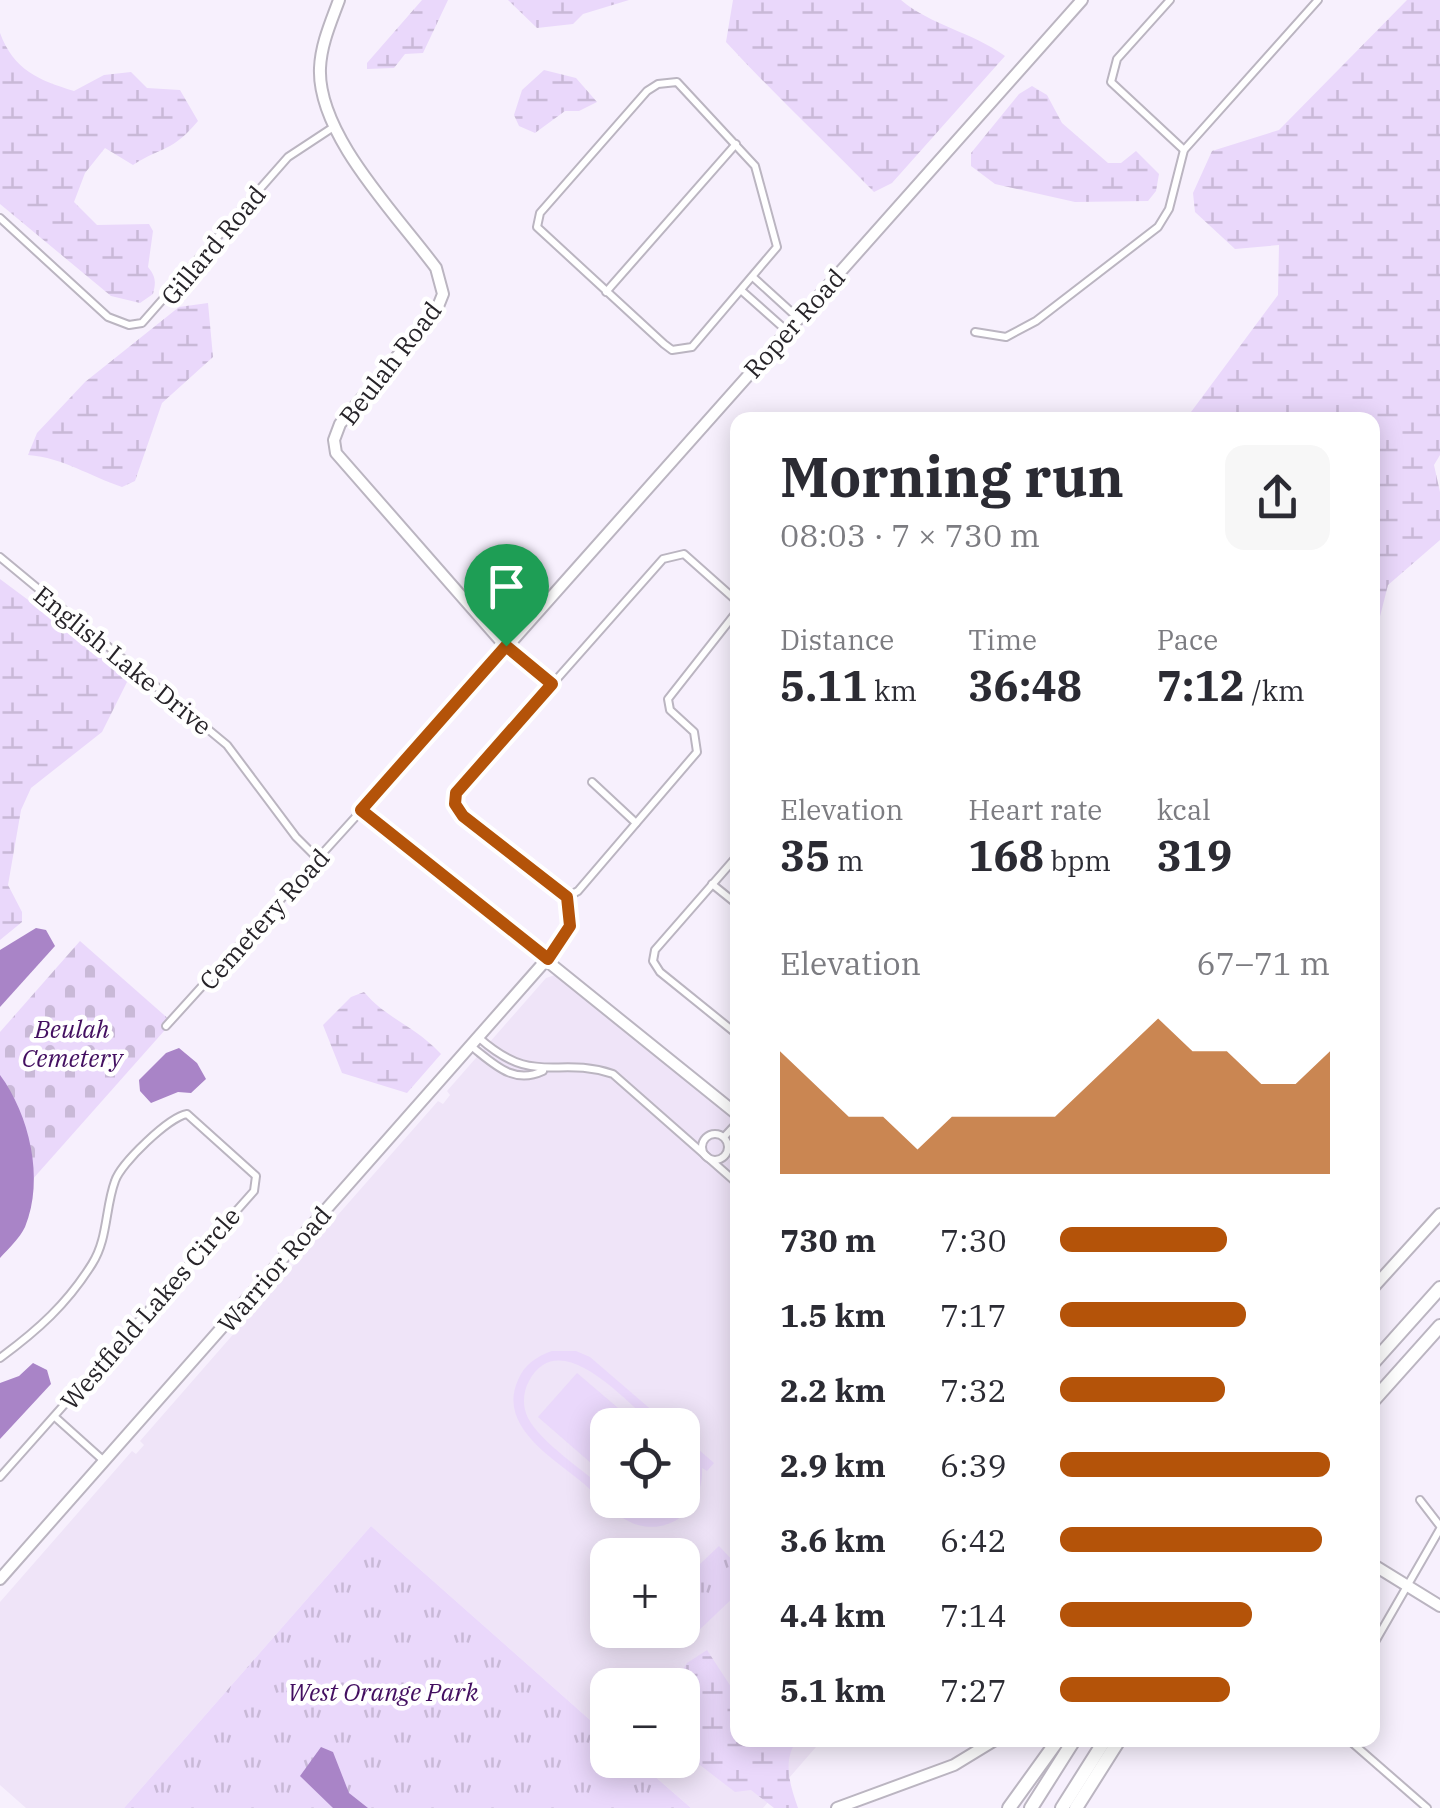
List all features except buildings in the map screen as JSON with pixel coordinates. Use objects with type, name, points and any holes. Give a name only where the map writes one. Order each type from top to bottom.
[{"type":"highway","points":[[1380,1355],[1440,1288]]},
{"type":"highway","points":[[1380,1393],[1440,1326]]},
{"type":"highway","points":[[1010,1808],[1053,1747]]},
{"type":"highway","points":[[1030,1808],[1069,1747]]},
{"type":"highway","points":[[1062,1808],[1101,1747]]},
{"type":"highway","points":[[1076,1808],[1115,1747]]},
{"type":"street","points":[[332,128],[320,89],[320,64],[340,0]]},
{"type":"street","name":"Roper Road","points":[[506,646],[1082,0]]},
{"type":"street","points":[[1170,0],[1117,60],[1110,82],[1184,150]]},
{"type":"street","points":[[975,332],[1006,337],[1036,321],[1140,243],[1169,209],[1184,150],[1318,0]]},
{"type":"street","points":[[677,82],[736,144],[755,166],[777,247],[692,347],[682,350],[664,344],[541,235],[537,220],[658,84],[677,82]]},
{"type":"street","name":"Gillard Road","points":[[0,218],[108,317],[129,325],[142,323],[288,157],[332,128]]},
{"type":"street","name":"Beulah Road","points":[[332,128],[436,268],[443,294],[437,309],[340,424],[334,440],[336,453],[506,646]]},
{"type":"street","points":[[606,292],[736,144]]},
{"type":"street","points":[[754,278],[798,318]]},
{"type":"street","points":[[742,290],[787,331]]},
{"type":"street","points":[[548,959],[570,926],[567,897],[463,816],[455,804],[456,793],[663,559],[674,553],[684,554],[730,595]]},
{"type":"street","name":"English Lake Drive","points":[[0,557],[227,745],[296,837],[319,860]]},
{"type":"street","points":[[567,897],[697,752],[694,732],[670,710],[674,687],[730,620]]},
{"type":"street","points":[[552,684],[506,646],[361,810],[730,1111]]},
{"type":"street","points":[[592,782],[636,822]]},
{"type":"street","name":"Cemetery Road","points":[[166,1026],[361,810]]},
{"type":"street","points":[[730,864],[655,950],[653,961],[660,972],[730,1029]]},
{"type":"street","points":[[712,884],[730,899]]},
{"type":"street","name":"Warrior Road","points":[[0,1579],[548,959]]},
{"type":"street","points":[[475,1042],[504,1072],[528,1077],[544,1071],[599,1070],[613,1074],[730,1177]]},
{"type":"street","name":"Westfield Lakes Circle","points":[[0,1358],[43,1326],[70,1297],[96,1259],[115,1178],[172,1116],[186,1114],[256,1176],[254,1191],[0,1477]]},
{"type":"street","points":[[724,1137],[730,1129]]},
{"type":"street","points":[[714,1134],[724,1137],[728,1146],[726,1156],[707,1158],[702,1148],[705,1139],[714,1134]]},
{"type":"street","points":[[1380,1280],[1440,1214]]},
{"type":"street","points":[[55,1417],[104,1461]]},
{"type":"street","points":[[1380,1634],[1440,1528],[1420,1500]]},
{"type":"street","points":[[1380,1570],[1440,1606]]},
{"type":"street","points":[[837,1808],[954,1765],[983,1747]]},
{"type":"street","points":[[1357,1747],[1427,1808]]},
{"type":"shaded area","points":[[36,928],[46,930],[55,946],[0,1007],[0,950]]},
{"type":"shaded area","points":[[555,975],[730,1116],[730,1747],[816,1747],[763,1808],[691,1808],[657,1778],[700,1778],[700,1668],[590,1668],[590,1720],[371,1526],[124,1808],[26,1808],[0,1785],[0,1602],[132,1451],[136,1454],[144,1445],[140,1441],[438,1101],[443,1104],[450,1095],[447,1091],[546,978]]},
{"type":"shaded area","points":[[179,1048],[197,1063],[206,1079],[191,1093],[178,1092],[151,1103],[140,1091],[139,1080],[166,1053]]},
{"type":"shaded area","points":[[0,1075],[26,1128],[34,1188],[25,1227],[0,1258]]},
{"type":"shaded area","points":[[33,1363],[47,1370],[51,1384],[0,1439],[0,1383],[19,1376]]},
{"type":"shaded area","points":[[321,1747],[333,1752],[349,1793],[368,1808],[333,1808],[300,1776]]},
{"type":"green space","points":[[422,0],[448,0],[423,53],[405,54],[394,68],[367,69],[367,63]]},
{"type":"green space","points":[[508,0],[629,0],[583,14],[573,24],[537,28]]},
{"type":"green space","points":[[733,0],[901,0],[1005,56],[892,183],[874,192],[726,42]]},
{"type":"green space","points":[[1407,0],[1440,0],[1440,455],[1434,465],[1440,492],[1440,540],[1388,585],[1380,616],[1380,412],[1191,412],[1278,295],[1279,245],[1235,249],[1195,212],[1193,193],[1212,151],[1279,130]]},
{"type":"green space","points":[[0,33],[20,65],[49,82],[74,91],[104,75],[131,72],[147,88],[180,90],[198,121],[174,144],[133,165],[105,148],[85,173],[74,202],[97,225],[149,224],[153,231],[148,267],[155,286],[153,294],[140,303],[111,296],[0,204]]},
{"type":"green space","points":[[544,70],[576,78],[597,102],[579,111],[565,111],[535,133],[519,126],[514,115],[522,90]]},
{"type":"green space","points":[[1032,86],[1047,95],[1062,123],[1108,163],[1121,163],[1136,151],[1159,174],[1156,191],[1148,201],[1075,202],[995,184],[971,166],[971,153],[1019,94]]},
{"type":"green space","points":[[208,303],[213,357],[162,403],[135,481],[122,487],[65,464],[28,455],[37,433],[85,382],[179,307]]},
{"type":"green space","points":[[0,579],[94,649],[127,682],[102,732],[31,788],[21,810],[8,885],[22,912],[22,922],[0,940]]},
{"type":"green space","name":"Beulah Cemetery","points":[[80,941],[172,1022],[8,1207],[0,1200],[0,1032]]},
{"type":"green space","points":[[364,992],[441,1054],[407,1093],[342,1073],[323,1025],[351,997]]},
{"type":"green space","points":[[552,1351],[576,1351],[590,1357],[649,1408],[635,1408],[593,1373],[575,1364],[558,1361],[542,1366],[529,1381],[524,1399],[528,1418],[553,1447],[590,1477],[590,1489],[531,1439],[515,1412],[518,1380],[536,1358]]},
{"type":"green space","points":[[577,1373],[618,1408],[590,1408],[590,1462],[538,1417]]},
{"type":"green space","points":[[700,1451],[714,1463],[707,1471],[702,1468],[700,1485]]},
{"type":"green space","points":[[623,1518],[679,1518],[652,1527]]},
{"type":"green space","name":"West Orange Park","points":[[371,1526],[590,1720],[590,1778],[657,1778],[691,1808],[124,1808]]},
{"type":"green space","points":[[719,1546],[730,1558],[730,1601],[700,1629],[700,1564]]},
{"type":"green space","points":[[707,1650],[730,1685],[730,1747],[793,1747],[790,1782],[798,1808],[774,1808],[751,1790],[735,1792],[700,1765],[700,1668],[684,1668]]},
{"type":"route","points":[[506,646],[552,684],[456,793],[455,804],[463,816],[555,892],[567,897],[570,926],[548,959],[361,810],[506,646]]}]
